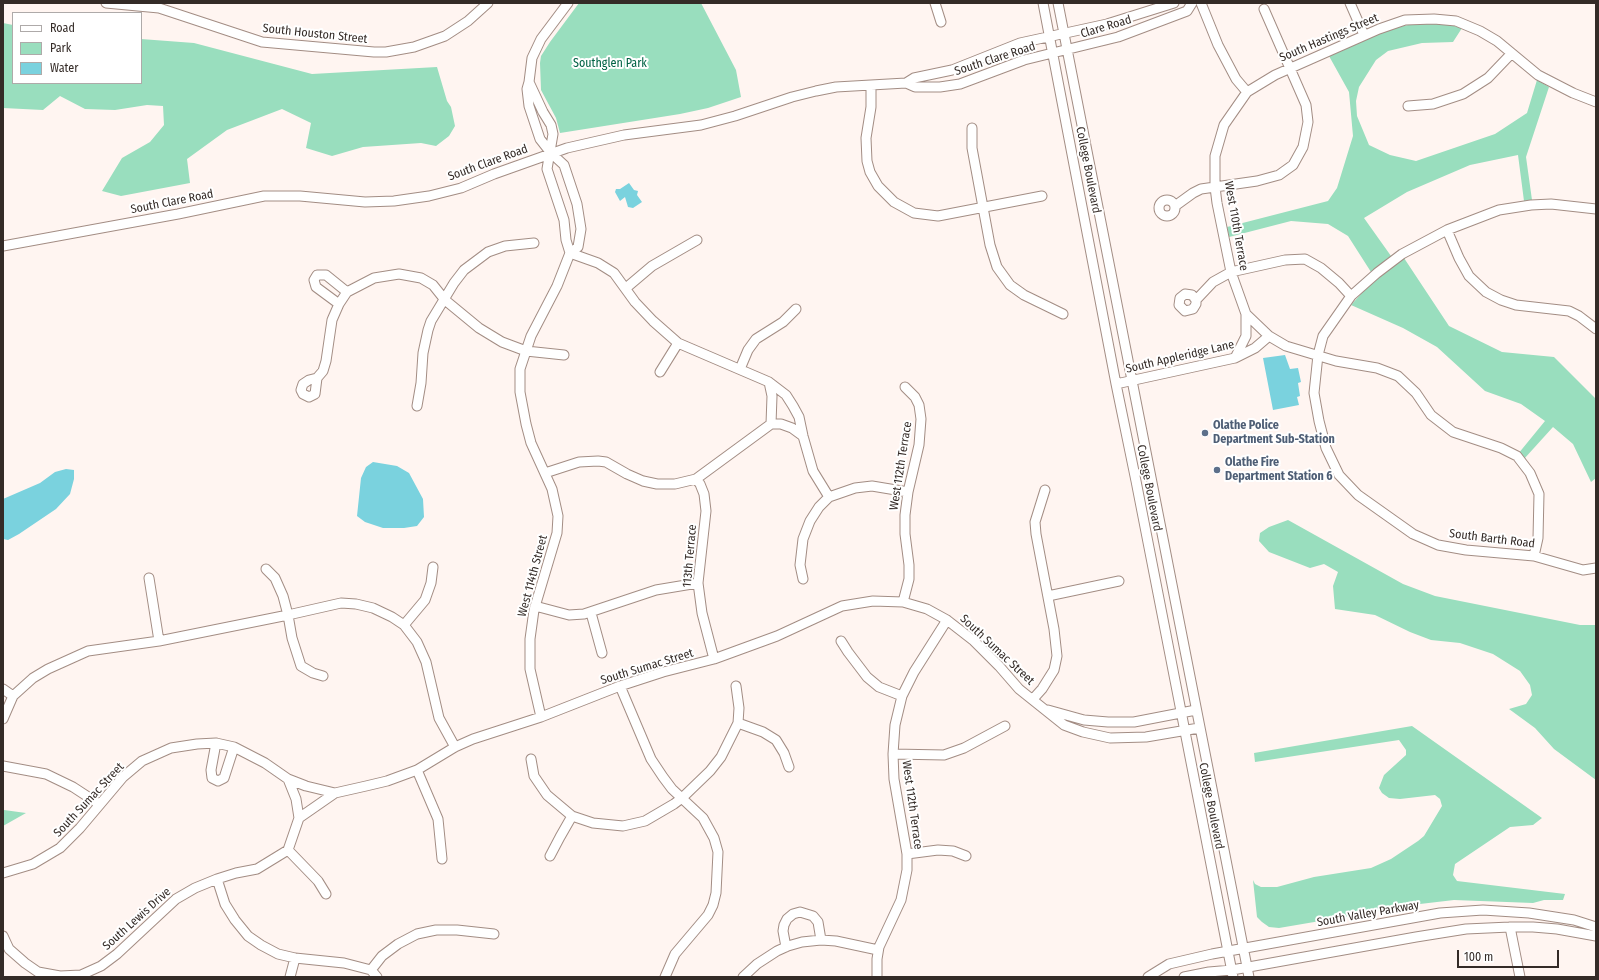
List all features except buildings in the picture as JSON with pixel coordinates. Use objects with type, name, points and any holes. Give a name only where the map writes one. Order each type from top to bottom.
[{"type":"street","name":"South Houston Street","points":[[106,3],[159,8],[262,42],[380,52],[414,47],[445,36],[468,21],[488,3]]},
{"type":"street","name":"West 114th Street","points":[[541,717],[530,669],[530,639],[535,606],[557,533],[558,516],[555,501],[532,443],[521,406],[520,369],[531,336],[557,286],[570,253],[578,247],[581,237],[580,215],[564,165],[540,140],[529,106],[527,89],[532,58],[541,40],[568,3]]},
{"type":"street","points":[[935,3],[941,22]]},
{"type":"street","name":"College Boulevard","points":[[1043,3],[1232,974]]},
{"type":"street","name":"College Boulevard","points":[[1058,3],[1087,143],[1248,977]]},
{"type":"street","name":"Clare Road","points":[[1064,34],[1107,24],[1174,3]]},
{"type":"street","name":"Clare Road","points":[[1067,50],[1118,37],[1187,11],[1192,3]]},
{"type":"street","points":[[1201,3],[1218,45],[1236,79],[1247,92]]},
{"type":"street","points":[[1350,3],[1364,35]]},
{"type":"street","points":[[1175,206],[1201,189],[1257,181],[1279,175],[1293,164],[1303,147],[1308,122],[1306,105],[1264,9]]},
{"type":"street","name":"South Hastings Street","points":[[1247,92],[1262,81],[1364,35],[1405,20],[1434,19],[1456,21],[1480,31],[1497,41],[1538,75],[1573,93],[1596,102]]},
{"type":"street","name":"South Clare Road","points":[[906,83],[914,78],[952,70],[1020,43],[1064,34]]},
{"type":"street","name":"South Clare Road","points":[[3,246],[178,214],[264,196],[300,196],[365,202],[394,201],[414,198],[461,188],[551,153],[624,136],[701,125],[816,91],[836,87],[906,83],[915,87],[940,87],[960,84],[1009,65],[1067,50]]},
{"type":"street","points":[[1408,106],[1433,104],[1462,94],[1488,78],[1511,54]]},
{"type":"street","points":[[529,82],[543,112],[551,125],[553,134],[551,153],[547,169],[564,220],[566,240],[570,253],[604,266],[614,273],[635,302],[653,321],[678,343],[769,382],[786,395],[794,406],[799,418],[813,471],[829,497]]},
{"type":"street","points":[[871,85],[871,107],[865,149],[870,172],[878,186],[894,202],[914,213],[938,216],[1042,196]]},
{"type":"street","name":"West 110th Terrace","points":[[1247,92],[1224,125],[1215,156],[1215,187],[1231,272],[1246,314],[1269,336],[1286,346],[1336,361],[1377,368],[1398,376],[1416,393],[1431,415],[1453,432],[1501,448],[1517,456],[1530,473],[1539,494],[1538,538],[1534,556]]},
{"type":"street","points":[[972,128],[972,148],[993,257],[997,267],[1002,277],[1010,285],[1024,295],[1062,314]]},
{"type":"street","points":[[1318,355],[1323,336],[1351,296],[1377,273],[1420,243],[1446,230],[1489,213],[1518,206],[1551,204],[1596,209]]},
{"type":"street","points":[[1446,230],[1469,276],[1486,292],[1516,306],[1569,311],[1579,316],[1596,330]]},
{"type":"street","points":[[626,288],[652,266],[697,240]]},
{"type":"street","points":[[417,406],[425,339],[431,321],[454,283],[464,270],[488,252],[505,246],[534,243]]},
{"type":"street","points":[[1196,300],[1213,282],[1231,272],[1285,260],[1305,260],[1321,268],[1339,283],[1351,296]]},
{"type":"street","points":[[317,378],[323,371],[326,361],[332,320],[338,304],[347,292],[374,278],[404,274],[422,278],[433,285],[445,300],[487,333],[502,342],[526,350],[564,355]]},
{"type":"street","points":[[338,304],[316,287],[314,280],[317,275],[326,275],[347,292]]},
{"type":"street","points":[[740,369],[748,350],[756,339],[783,322],[796,309]]},
{"type":"street","points":[[1235,358],[1246,336],[1246,314]]},
{"type":"street","name":"South Appleridge Lane","points":[[1116,384],[1235,358],[1255,348],[1269,336]]},
{"type":"street","points":[[660,372],[678,343]]},
{"type":"street","name":"South Barth Road","points":[[1318,355],[1314,394],[1326,448],[1339,475],[1358,495],[1413,534],[1438,545],[1466,550],[1534,556],[1583,570],[1596,568]]},
{"type":"street","points":[[769,382],[772,396],[771,424]]},
{"type":"street","name":"West 112th Terrace","points":[[903,602],[909,579],[908,554],[905,534],[908,492],[919,445],[921,419],[919,405],[915,397],[905,386]]},
{"type":"street","points":[[545,473],[579,462],[598,461],[606,462],[643,481],[657,484],[675,484],[696,479],[771,424],[781,424],[792,428],[803,436]]},
{"type":"street","name":"113th Terrace","points":[[696,479],[704,494],[706,511],[698,583],[702,613],[714,659]]},
{"type":"street","points":[[803,579],[800,565],[803,539],[810,521],[829,497],[855,488],[872,486],[908,492]]},
{"type":"street","points":[[1033,699],[1044,686],[1054,670],[1057,656],[1035,522],[1045,490]]},
{"type":"street","points":[[404,625],[426,600],[431,583],[433,567]]},
{"type":"street","points":[[266,569],[275,578],[283,596],[292,638],[301,666],[313,673],[323,676]]},
{"type":"street","points":[[149,578],[159,641]]},
{"type":"street","points":[[1048,596],[1119,581]]},
{"type":"street","points":[[535,606],[569,615],[591,613],[656,590],[698,583]]},
{"type":"street","name":"South Sumac Street","points":[[3,873],[33,864],[60,848],[80,828],[123,777],[142,761],[171,748],[216,743],[234,747],[266,763],[288,779],[306,786],[335,793],[387,781],[417,770],[455,747],[473,739],[541,717],[620,686],[663,672],[714,659],[778,636],[842,606],[873,601],[903,602],[927,609],[947,620],[974,641],[999,666],[1019,690],[1033,699],[1064,725],[1083,732],[1110,738],[1146,737],[1199,728]]},
{"type":"street","points":[[3,719],[13,696],[33,678],[48,669],[88,651],[159,641],[234,627],[341,603],[356,604],[373,608],[392,617],[404,625],[417,642],[426,662],[431,678],[434,701],[439,718],[455,747]]},
{"type":"street","points":[[591,613],[602,653]]},
{"type":"street","name":"West 112th Terrace","points":[[877,977],[878,950],[882,938],[901,900],[907,870],[907,854],[894,779],[893,754],[895,725],[902,696],[914,672],[947,620]]},
{"type":"street","points":[[841,641],[867,677],[879,687],[902,696]]},
{"type":"street","points":[[620,686],[651,759],[663,777],[703,818],[714,838],[718,854],[716,893],[713,905],[708,915],[675,954],[666,977]]},
{"type":"street","points":[[531,759],[534,776],[548,795],[572,816],[593,823],[623,826],[645,821],[682,798],[710,771],[721,757],[738,723],[739,708],[736,686]]},
{"type":"street","points":[[3,689],[13,696]]},
{"type":"street","name":"South Sumac Street","points":[[1047,710],[1084,720],[1134,722],[1196,710]]},
{"type":"street","points":[[738,723],[763,732],[776,740],[784,753],[789,767]]},
{"type":"street","points":[[893,754],[944,755],[970,745],[1004,726]]},
{"type":"street","points":[[216,743],[211,770],[212,778],[218,781],[224,778],[234,747]]},
{"type":"street","points":[[3,766],[46,774],[73,787],[99,804]]},
{"type":"street","points":[[417,770],[438,819],[442,859]]},
{"type":"street","points":[[288,779],[300,818]]},
{"type":"street","points":[[326,894],[318,881],[288,850],[300,818],[335,793]]},
{"type":"street","points":[[550,856],[572,816]]},
{"type":"street","name":"South Lewis Drive","points":[[37,975],[81,975],[101,966],[117,954],[176,899],[195,888],[217,879],[236,873],[257,869],[288,850]]},
{"type":"street","points":[[907,854],[938,850],[953,851],[966,856]]},
{"type":"street","points":[[217,879],[225,904],[235,920],[248,936],[261,946],[278,954],[294,958],[344,963],[374,974],[382,956],[398,944],[417,934],[436,930],[456,930],[494,934]]},
{"type":"street","name":"South Valley Parkway","points":[[1148,977],[1169,964],[1212,954],[1413,917],[1462,911],[1506,911],[1529,913],[1568,919],[1596,927]]},
{"type":"street","points":[[786,947],[783,931],[784,925],[787,919],[793,914],[800,912],[813,916],[818,922],[821,940]]},
{"type":"street","points":[[1510,926],[1520,977]]},
{"type":"street","points":[[1184,977],[1210,972],[1232,974],[1247,967],[1447,932],[1510,926],[1557,929],[1596,936]]},
{"type":"street","points":[[3,936],[10,949],[37,975]]},
{"type":"street","points":[[743,977],[757,964],[786,947],[802,942],[821,940],[849,943],[878,950]]},
{"type":"street","points":[[290,977],[294,958]]},
{"type":"green space","name":"Southglen Park","points":[[579,3],[701,3],[736,70],[741,97],[708,108],[680,114],[560,133],[556,118],[541,90],[541,56]]},
{"type":"green space","points":[[1423,22],[1442,23],[1462,28],[1453,42],[1422,43],[1388,51],[1376,60],[1359,87],[1356,101],[1357,116],[1369,145],[1390,155],[1416,161],[1495,134],[1527,113],[1537,80],[1549,87],[1526,157],[1532,200],[1524,201],[1518,155],[1470,165],[1407,192],[1364,218],[1391,256],[1371,272],[1348,236],[1328,224],[1291,221],[1229,237],[1227,227],[1328,201],[1337,188],[1353,136],[1349,92],[1329,56],[1393,28]]},
{"type":"green space","points":[[3,23],[12,25],[12,84],[142,84],[142,39],[194,43],[312,74],[437,67],[447,101],[451,107],[455,126],[449,136],[436,146],[421,143],[363,147],[332,156],[306,148],[311,123],[282,109],[227,130],[187,159],[190,183],[121,196],[102,191],[122,158],[150,142],[164,125],[163,106],[147,105],[115,110],[85,109],[60,96],[43,110],[3,108]]},
{"type":"green space","points":[[1404,258],[1449,326],[1502,352],[1554,357],[1596,399],[1596,478],[1591,482],[1573,444],[1553,427],[1524,459],[1518,454],[1545,421],[1521,404],[1485,391],[1437,347],[1403,328],[1351,305],[1370,284]]},
{"type":"green space","points":[[1288,520],[1403,584],[1435,596],[1580,625],[1596,625],[1596,780],[1554,749],[1535,728],[1509,709],[1526,704],[1532,695],[1530,685],[1520,671],[1493,654],[1460,643],[1431,640],[1410,632],[1375,615],[1335,609],[1333,586],[1338,572],[1324,564],[1310,568],[1269,552],[1259,541],[1260,533],[1269,527]]},
{"type":"green space","points":[[1412,726],[1542,818],[1533,825],[1510,827],[1455,864],[1453,875],[1457,881],[1565,894],[1563,900],[1544,900],[1533,903],[1454,900],[1420,904],[1279,928],[1269,927],[1262,922],[1257,917],[1253,880],[1255,884],[1261,887],[1277,887],[1314,877],[1371,868],[1391,859],[1424,836],[1442,806],[1440,799],[1435,795],[1400,799],[1389,798],[1382,793],[1379,788],[1384,775],[1406,755],[1406,750],[1399,740],[1255,762],[1254,753]]},
{"type":"green space","points":[[4,810],[26,813],[3,826]]},
{"type":"water","points":[[629,183],[634,190],[638,191],[637,195],[642,202],[633,208],[628,207],[625,197],[620,201],[615,192],[616,189],[620,189]]},
{"type":"water","points":[[1285,355],[1290,369],[1298,368],[1301,382],[1298,383],[1300,396],[1297,397],[1299,405],[1273,410],[1263,358]]},
{"type":"water","points":[[373,462],[397,466],[409,473],[423,499],[424,517],[417,526],[404,528],[383,528],[365,522],[357,516],[361,478],[366,467]]},
{"type":"water","points":[[66,469],[74,470],[74,479],[70,494],[56,509],[19,534],[8,540],[3,539],[3,499],[40,483],[55,472]]},
{"type":"place","name":"Olathe Police Department Sub-Station","points":[[1205,433]]},
{"type":"place","name":"Olathe Fire Department Station 6","points":[[1217,470]]}]
